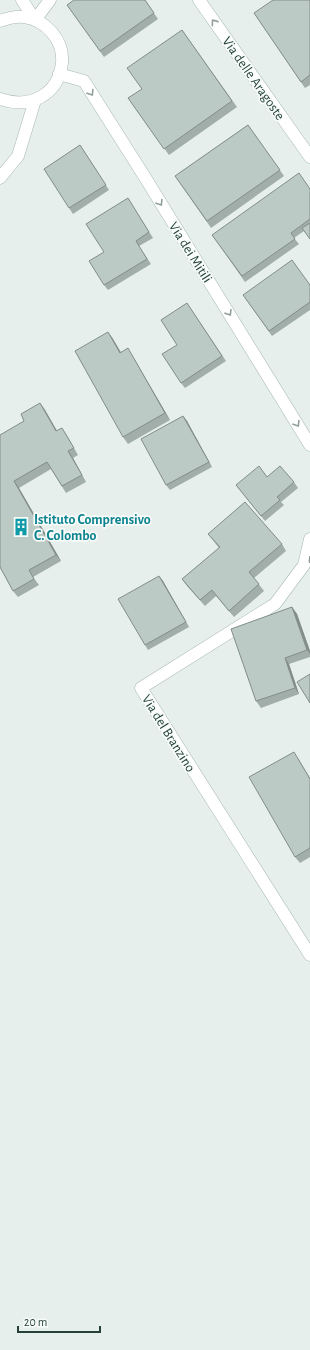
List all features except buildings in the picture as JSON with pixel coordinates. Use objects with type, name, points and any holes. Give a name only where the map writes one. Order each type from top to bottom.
[{"type":"street","points":[[22,0],[35,20]]},
{"type":"street","points":[[35,20],[50,0]]},
{"type":"street","name":"Via delle Aragoste","points":[[199,0],[310,157]]},
{"type":"street","points":[[0,21],[11,17],[23,17],[35,20],[46,26],[55,36],[60,48],[62,62],[54,85],[45,94],[35,100],[23,103],[0,99]]},
{"type":"street","name":"Via dei Mitili","points":[[59,74],[84,82],[146,179],[310,445]]},
{"type":"street","points":[[0,178],[18,156],[35,100]]},
{"type":"street","name":"Via del Branzino","points":[[310,539],[304,565],[275,604],[141,688],[310,955]]},
{"type":"place","name":"Istituto Comprensivo C. Colombo","points":[[21,527]]}]
